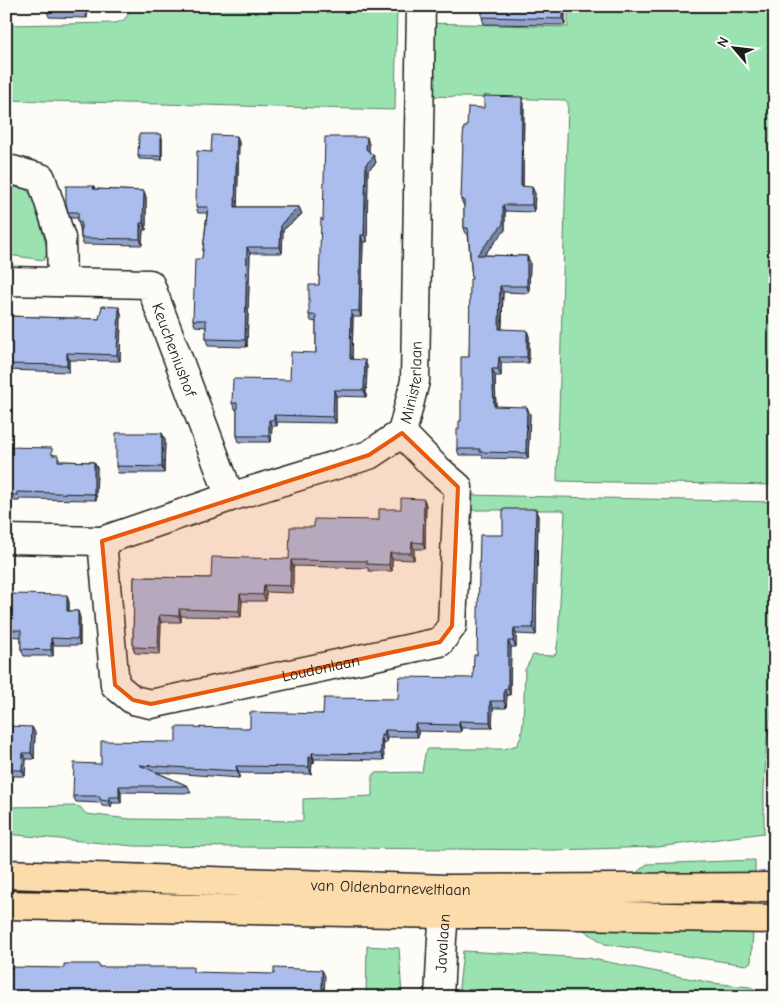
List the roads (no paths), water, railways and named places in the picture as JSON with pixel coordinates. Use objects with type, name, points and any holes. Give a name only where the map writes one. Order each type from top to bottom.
[{"type":"main road","name":"van Oldenbarneveltlaan","points":[[6,874],[446,902],[528,914],[775,919]]},
{"type":"main road","name":"van Oldenbarneveltlaan","points":[[6,904],[446,902],[775,887]]},
{"type":"street","name":"Ministerlaan","points":[[6,539],[102,541],[230,497],[369,455],[402,433],[415,381],[421,6]]},
{"type":"street","points":[[6,173],[12,170],[40,178],[61,238],[62,282]]},
{"type":"street","name":"Keucheniushof","points":[[6,282],[150,284],[230,497]]},
{"type":"street","name":"Loudonlaan","points":[[102,541],[115,685],[133,700],[151,704],[440,642],[452,626],[458,487],[435,467],[402,433]]},
{"type":"street","name":"Javalaan","points":[[440,997],[446,902]]}]
